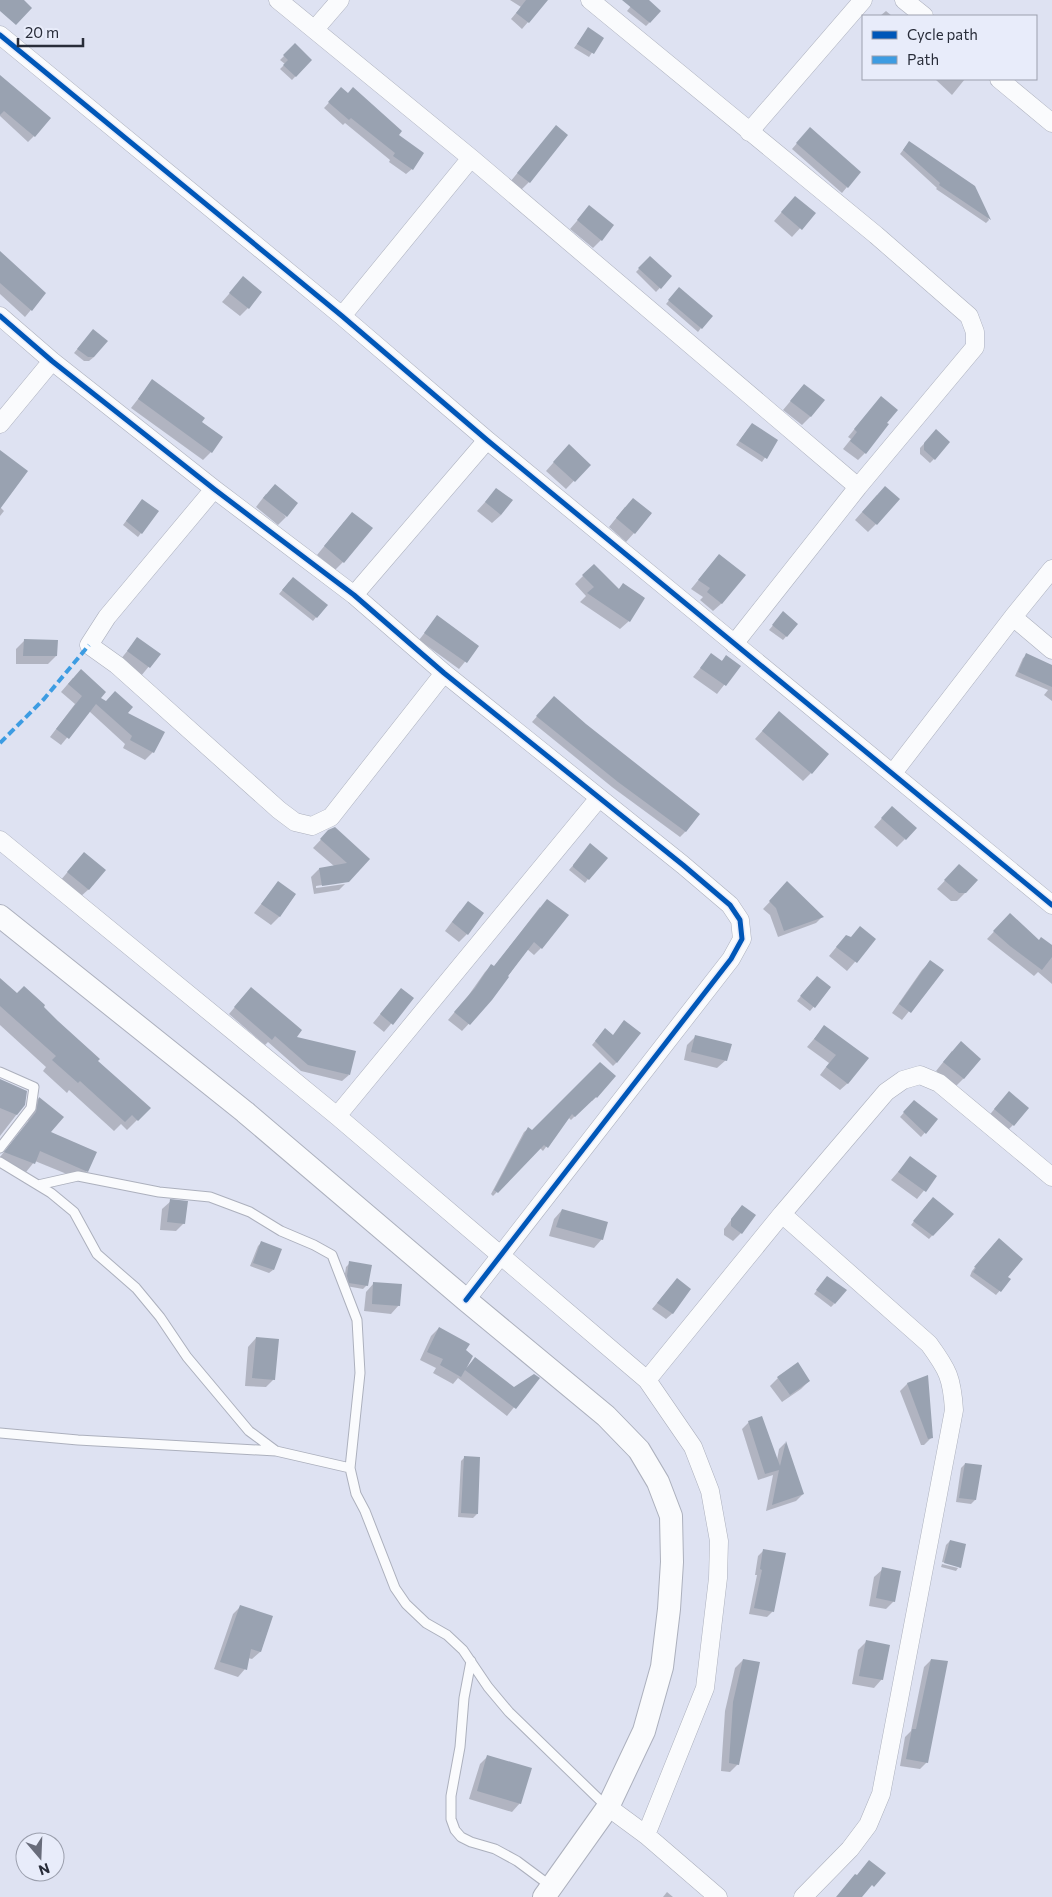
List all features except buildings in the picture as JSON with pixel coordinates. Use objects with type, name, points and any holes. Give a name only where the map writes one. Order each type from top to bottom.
[{"type":"street","points":[[278,0],[471,158],[858,487]]},
{"type":"street","points":[[315,29],[340,0]]},
{"type":"street","points":[[590,0],[876,235],[969,316],[975,332],[975,347],[858,487],[734,644]]},
{"type":"street","points":[[750,132],[863,0]]},
{"type":"street","points":[[904,0],[923,15]]},
{"type":"street","points":[[0,36],[342,316],[487,440],[1052,905]]},
{"type":"street","points":[[1000,80],[1052,123]]},
{"type":"street","points":[[342,316],[471,158]]},
{"type":"street","points":[[0,316],[52,361],[214,489],[354,595],[444,673],[683,865],[730,905],[740,920],[742,939],[725,967],[466,1300]]},
{"type":"street","points":[[0,424],[52,361]]},
{"type":"street","points":[[354,595],[487,440]]},
{"type":"street","points":[[214,489],[107,617],[89,645],[117,665],[279,810],[295,822],[312,826],[331,817],[444,673]]},
{"type":"street","points":[[893,773],[1052,569]]},
{"type":"street","points":[[1013,617],[1052,650]]},
{"type":"street","points":[[337,1116],[599,798]]},
{"type":"street","points":[[0,840],[337,1116],[647,1380],[693,1447],[710,1491],[719,1541],[718,1578],[705,1688],[646,1835]]},
{"type":"street","points":[[0,916],[245,1112],[606,1416],[639,1450],[658,1482],[670,1516],[671,1571],[669,1609],[662,1667],[644,1731],[608,1807],[548,1892]]},
{"type":"street","points":[[647,1380],[782,1214],[886,1092],[903,1080],[920,1075],[939,1082],[1052,1177]]},
{"type":"street","points":[[782,1214],[929,1344],[944,1365],[953,1386],[954,1410],[881,1794],[868,1825],[862,1833],[803,1897]]},
{"type":"street","points":[[608,1807],[646,1835],[718,1897]]},
{"type":"lane","points":[[0,1072],[34,1087],[31,1108],[0,1148]]},
{"type":"lane","points":[[0,1162],[51,1193],[74,1212],[97,1254],[136,1288],[160,1317],[187,1357],[248,1431],[276,1451]]},
{"type":"lane","points":[[38,1185],[78,1176],[159,1192],[210,1197],[250,1212],[280,1231],[314,1245],[332,1255],[357,1320],[360,1373],[350,1468],[356,1494],[365,1511],[395,1588],[406,1604],[426,1623],[447,1635],[462,1650],[488,1687],[509,1712],[608,1807]]},
{"type":"lane","points":[[0,1432],[87,1440],[276,1451],[350,1468]]},
{"type":"lane","points":[[471,1661],[464,1698],[460,1747],[451,1796],[451,1819],[455,1830],[461,1837],[470,1842],[494,1849],[517,1861],[548,1892]]},
{"type":"marked path","points":[[0,743],[44,699],[89,645]]},
{"type":"cycle path","points":[[0,35],[342,316],[487,440],[1052,905]]},
{"type":"cycle path","points":[[0,316],[52,361],[214,489],[354,595],[444,673],[683,865],[730,905],[740,920],[742,939],[731,959],[466,1300]]}]
